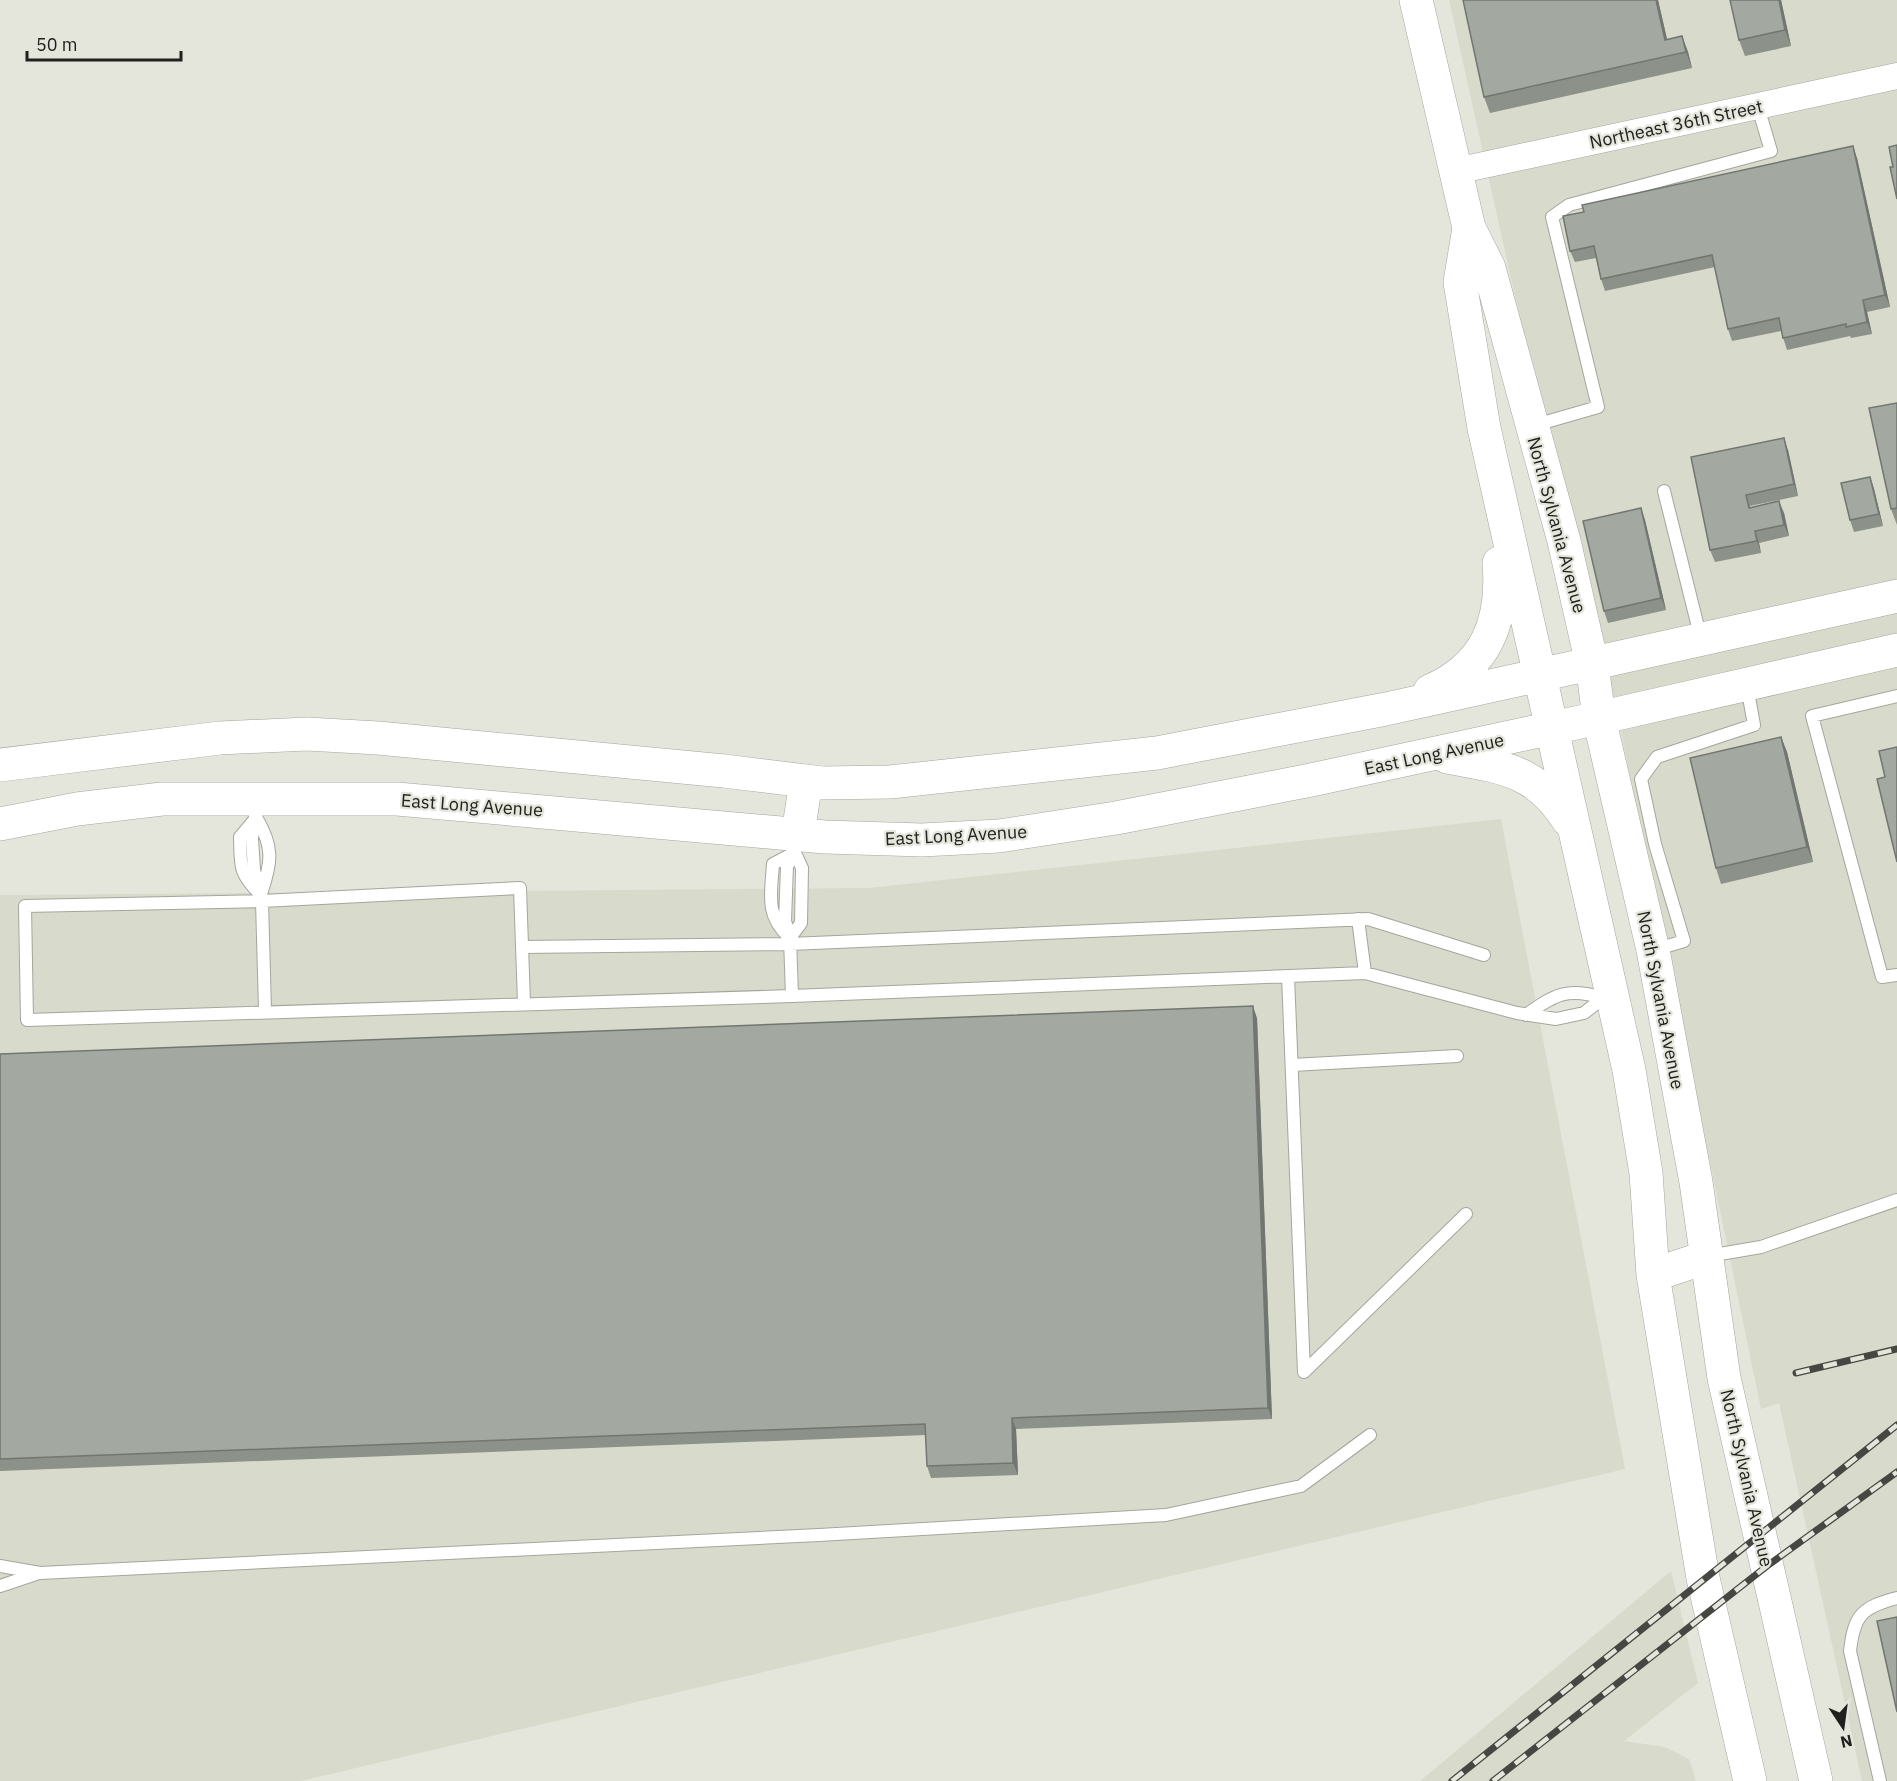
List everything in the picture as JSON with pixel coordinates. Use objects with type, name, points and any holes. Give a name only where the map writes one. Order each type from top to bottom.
[{"type":"main road","name":"North Sylvania Avenue","points":[[1416,0],[1469,228],[1489,268],[1564,541],[1592,664],[1599,718],[1653,950],[1707,1257],[1724,1378],[1816,1781]]},
{"type":"main road","name":"North Sylvania Avenue","points":[[1469,228],[1460,282],[1486,439],[1575,831],[1608,997],[1629,1070],[1646,1173],[1653,1275],[1703,1578],[1750,1781]]},
{"type":"main road","points":[[1386,709],[1440,686],[1464,670],[1484,648],[1496,622],[1502,594],[1486,439],[1530,422]]},
{"type":"main road","points":[[0,765],[220,738],[308,734],[414,741],[806,781],[857,784],[890,782],[1157,753],[1386,709],[1897,596]]},
{"type":"main road","name":"East Long Avenue","points":[[0,824],[77,809],[162,800],[257,808],[397,799],[796,843],[999,836],[1127,816],[1434,754],[1897,650]]},
{"type":"main road","points":[[1434,754],[1524,775],[1555,798],[1575,831]]},
{"type":"main road","points":[[796,843],[806,781]]},
{"type":"main road","points":[[1653,1275],[1707,1257]]},
{"type":"street","name":"Northeast 36th Street","points":[[1456,171],[1897,76]]},
{"type":"lane","points":[[1530,422],[1598,407],[1552,217],[1569,205],[1771,151],[1758,107]]},
{"type":"lane","points":[[1664,491],[1702,640]]},
{"type":"lane","points":[[1653,950],[1684,941],[1655,844],[1641,779],[1657,757],[1754,725],[1747,684]]},
{"type":"lane","points":[[1897,696],[1812,716],[1882,977],[1897,975]]},
{"type":"lane","points":[[257,808],[252,838],[254,870],[262,898],[265,1010]]},
{"type":"lane","points":[[792,996],[790,941],[785,921],[787,866],[796,843]]},
{"type":"lane","points":[[524,1003],[520,888],[25,906],[27,1020],[265,1010],[792,996],[1365,973],[1526,1015],[1556,1019],[1584,1013],[1608,997]]},
{"type":"lane","points":[[1358,919],[1365,973]]},
{"type":"lane","points":[[522,947],[790,941],[1368,919],[1484,955]]},
{"type":"lane","points":[[1288,976],[1304,1372],[1466,1214]]},
{"type":"lane","points":[[1526,1015],[1550,998],[1581,990],[1608,997]]},
{"type":"lane","points":[[1292,1065],[1457,1056]]},
{"type":"lane","points":[[1707,1257],[1761,1247],[1897,1200]]},
{"type":"lane","points":[[0,1566],[40,1573],[831,1535],[1166,1515],[1301,1486],[1370,1435]]},
{"type":"lane","points":[[0,1586],[40,1573]]},
{"type":"lane","points":[[1880,1781],[1850,1651],[1853,1630],[1861,1613],[1875,1603],[1897,1598]]},
{"type":"shaded area","points":[[1449,0],[1897,0],[1897,1781],[1862,1781],[1779,1403],[1761,1409],[1598,621],[1514,292]]},
{"type":"shaded area","points":[[1501,819],[1625,1469],[301,1781],[0,1781],[0,895],[869,888]]},
{"type":"shaded area","points":[[1671,1571],[1698,1683],[1624,1741],[1665,1747],[1689,1759],[1696,1781],[1420,1781]]},
{"type":"building","points":[[1463,0],[1656,0],[1665,40],[1682,36],[1686,52],[1484,97]]},
{"type":"building","points":[[1730,0],[1779,0],[1785,30],[1739,40]]},
{"type":"building","points":[[1897,145],[1897,199],[1890,167],[1893,167],[1889,147]]},
{"type":"building","points":[[1853,146],[1885,295],[1863,300],[1867,322],[1846,327],[1846,324],[1783,338],[1779,318],[1728,329],[1712,255],[1601,279],[1594,246],[1570,251],[1563,216],[1584,212],[1582,205]]},
{"type":"building","points":[[1897,403],[1897,508],[1891,509],[1869,408]]},
{"type":"building","points":[[1784,438],[1794,484],[1746,495],[1749,508],[1779,501],[1784,525],[1755,531],[1757,541],[1710,550],[1691,457]]},
{"type":"building","points":[[1870,477],[1879,514],[1850,520],[1841,483]]},
{"type":"building","points":[[1641,508],[1661,598],[1604,611],[1583,521]]},
{"type":"building","points":[[1781,737],[1807,847],[1716,868],[1690,758]]},
{"type":"building","points":[[1897,747],[1897,862],[1877,779],[1885,777],[1879,751]]},
{"type":"building","points":[[1253,1006],[1268,1408],[1012,1418],[1013,1463],[927,1466],[925,1424],[0,1459],[0,1054]]},
{"type":"building","points":[[1897,1617],[1897,1712],[1877,1621]]},
{"type":"railway","points":[[1796,1373],[1897,1349]]},
{"type":"railway","points":[[1452,1781],[1897,1425]]},
{"type":"railway","points":[[1493,1781],[1767,1566],[1897,1472]]}]
